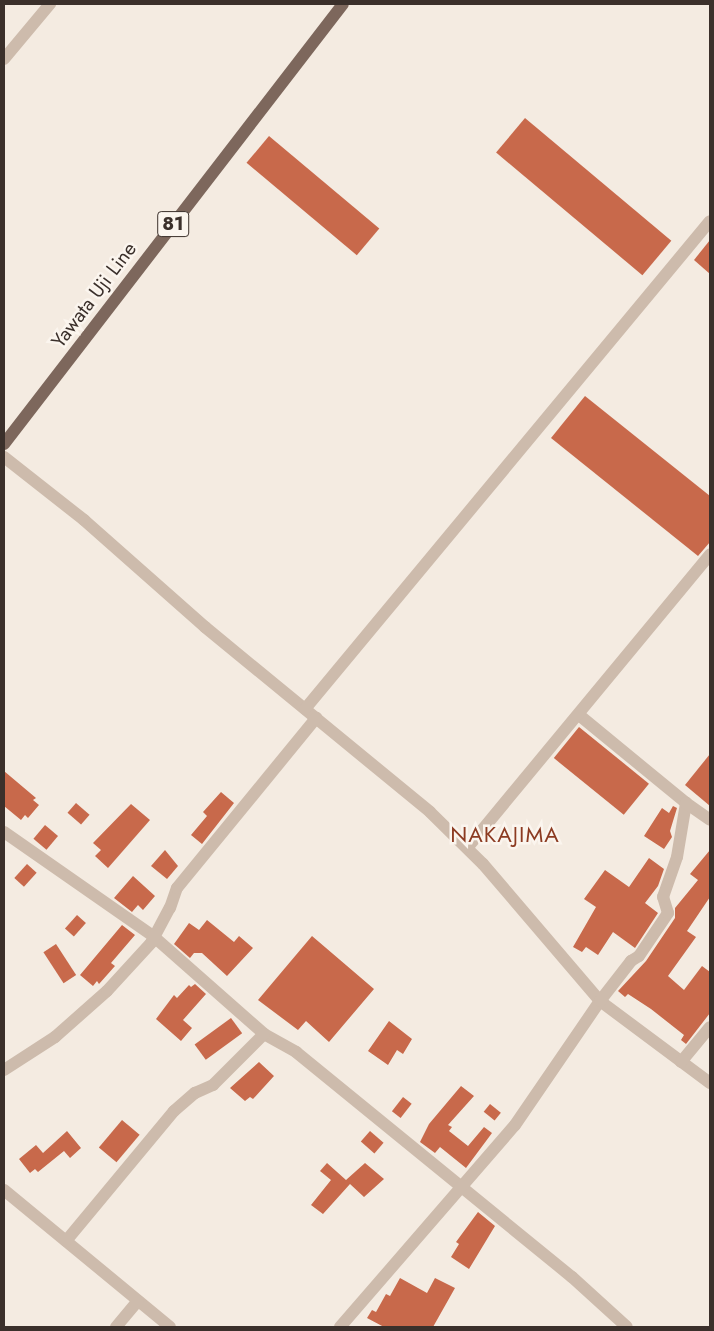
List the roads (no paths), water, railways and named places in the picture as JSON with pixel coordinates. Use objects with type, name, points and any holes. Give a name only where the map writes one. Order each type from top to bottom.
[{"type":"main road","name":"Yawata Uji Line","points":[[4,444],[343,4]]},
{"type":"street","points":[[4,59],[50,4]]},
{"type":"street","points":[[305,709],[710,221]]},
{"type":"street","points":[[4,457],[84,520],[205,627],[468,847],[600,1001],[710,1083]]},
{"type":"street","points":[[468,847],[579,715],[710,554]]},
{"type":"street","points":[[579,715],[686,803],[710,820]]},
{"type":"street","points":[[4,1070],[55,1038],[101,997],[150,943],[170,908],[177,888],[316,718]]},
{"type":"street","points":[[340,1327],[462,1189],[515,1125],[600,1001],[631,961],[639,956],[668,913],[663,897],[678,857],[686,803]]},
{"type":"street","points":[[4,832],[153,936],[264,1034],[296,1052],[572,1277],[627,1327]]},
{"type":"street","points":[[681,1062],[710,1027]]},
{"type":"street","points":[[66,1241],[174,1111],[195,1093],[213,1084],[264,1034]]},
{"type":"street","points":[[4,1190],[170,1327]]},
{"type":"street","points":[[116,1327],[138,1301]]},
{"type":"district","name":"NAKAJIMA","points":[[505,835]]}]
